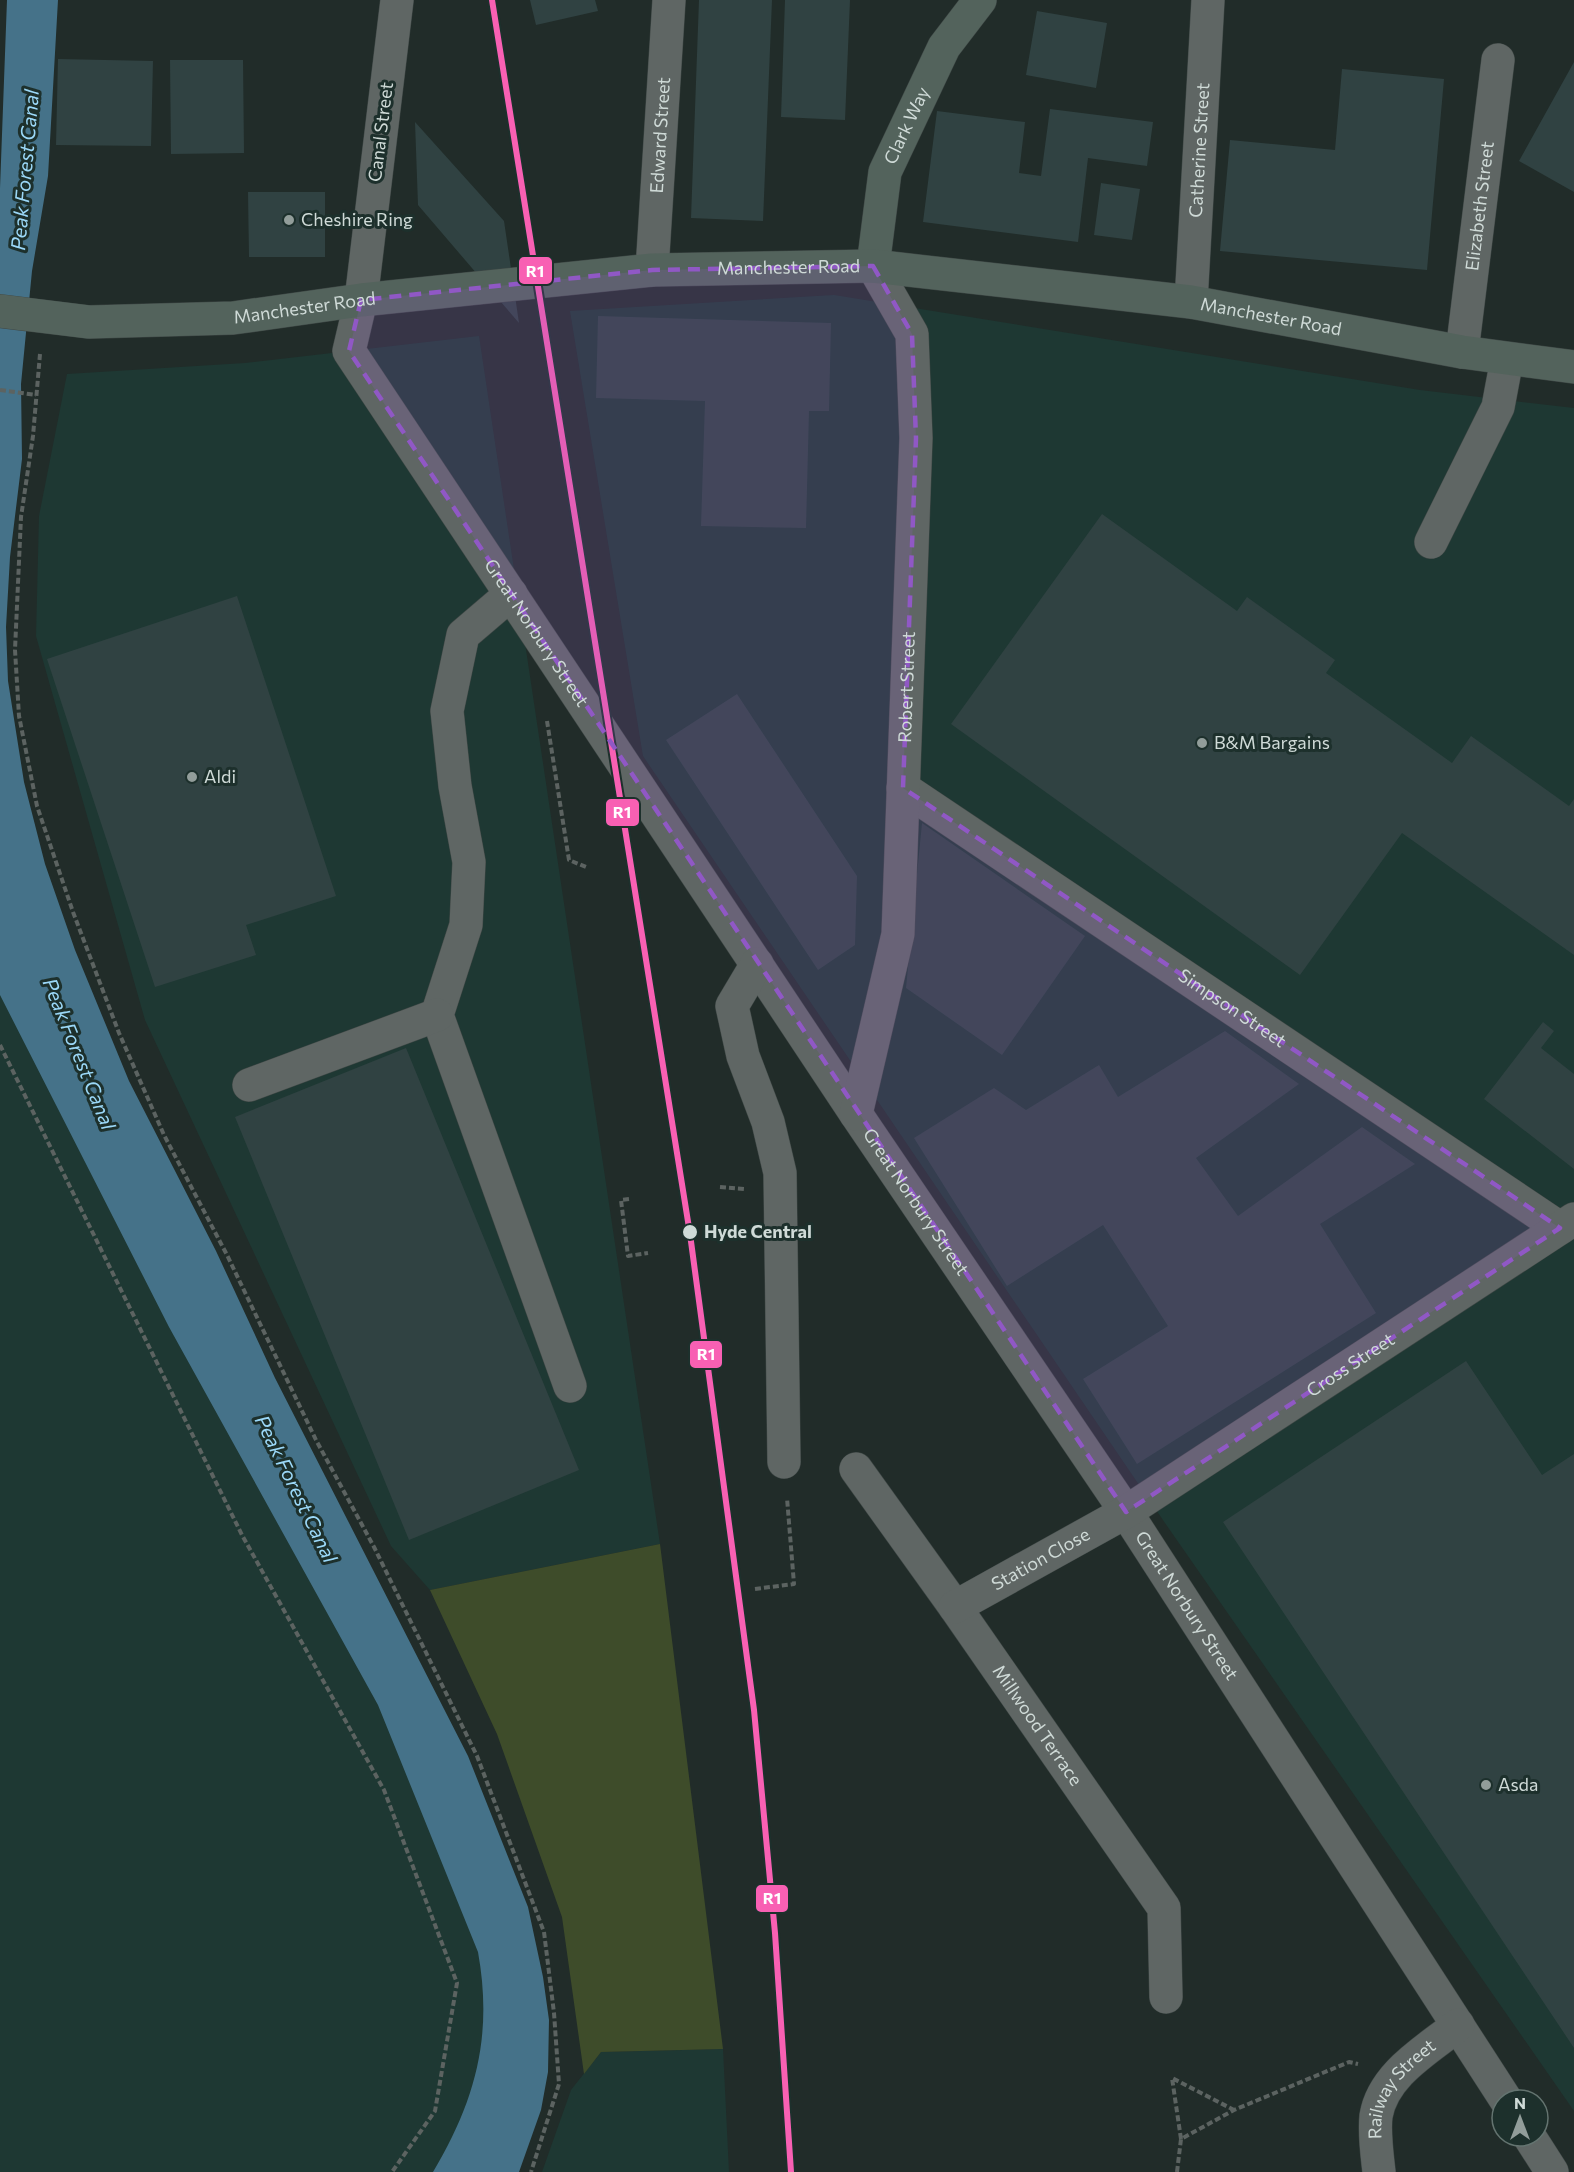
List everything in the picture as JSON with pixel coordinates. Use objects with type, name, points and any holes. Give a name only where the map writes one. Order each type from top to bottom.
[{"type":"main road","name":"Clark Way","points":[[873,266],[885,172],[944,47],[980,0]]},
{"type":"main road","name":"Manchester Road","points":[[0,311],[89,322],[233,318],[361,300],[652,270],[873,266],[1191,303],[1462,352],[1574,367]]},
{"type":"street","name":"Canal Street","points":[[361,300],[397,0]]},
{"type":"street","name":"Edward Street","points":[[652,270],[669,0]]},
{"type":"street","name":"Catherine Street","points":[[1191,303],[1208,0]]},
{"type":"street","name":"Elizabeth Street","points":[[1462,352],[1498,60]]},
{"type":"street","name":"Robert Street","points":[[856,1114],[898,934],[916,438],[912,334],[873,266]]},
{"type":"street","name":"Great Norbury Street","points":[[361,300],[349,351],[856,1114],[1126,1512],[1498,2088]]},
{"type":"street","points":[[1431,542],[1498,407],[1508,359]]},
{"type":"street","points":[[511,594],[463,635],[447,711],[455,786],[469,862],[466,925],[437,1015],[570,1386]]},
{"type":"street","name":"Simpson Street","points":[[903,788],[1567,1224]]},
{"type":"street","points":[[757,964],[732,1006],[743,1056],[768,1122],[780,1173],[784,1462]]},
{"type":"street","points":[[249,1085],[437,1015]]},
{"type":"street","name":"Cross Street","points":[[1126,1512],[1567,1224]]},
{"type":"street","name":"Millwood Terrace","points":[[856,1469],[955,1606],[1164,1908],[1166,1997]]},
{"type":"street","name":"Station Close","points":[[955,1606],[1126,1512]]},
{"type":"street","name":"Railway Street","points":[[1379,2172],[1376,2116],[1382,2095],[1397,2074],[1458,2025]]},
{"type":"street","points":[[1537,2148],[1552,2172]]},
{"type":"path","points":[[40,356],[21,517],[15,650],[19,716],[37,806],[73,912],[119,1033],[164,1135],[227,1255],[316,1440],[374,1547],[436,1677],[477,1756],[544,1932],[554,2013],[559,2084],[531,2172]]},
{"type":"path","points":[[0,390],[36,395]]},
{"type":"path","points":[[562,672],[544,700],[569,860],[586,867]]},
{"type":"path","points":[[0,1045],[242,1535],[384,1790],[457,1983],[435,2111],[392,2172]]},
{"type":"path","points":[[629,1199],[621,1200],[628,1256],[648,1253]]},
{"type":"path","points":[[755,1588],[794,1584],[784,1462]]},
{"type":"path","points":[[1181,2139],[1234,2110],[1349,2062],[1397,2074]]},
{"type":"path","points":[[1177,2172],[1181,2139],[1172,2078],[1234,2110]]},
{"type":"highlighted area","points":[[873,266],[912,334],[916,438],[903,788],[1560,1228],[1126,1512],[349,351],[361,300],[652,270]]},
{"type":"shaded area","points":[[834,295],[1420,390],[1574,408],[1574,2111],[1165,1523],[643,756],[570,311]]},
{"type":"shaded area","points":[[479,336],[660,1544],[430,1590],[391,1546],[145,1020],[36,636],[39,516],[67,374],[245,363]]},
{"type":"shaded area","points":[[0,812],[494,1898],[476,2172],[0,2172]]},
{"type":"shaded area","points":[[723,2049],[729,2172],[542,2172],[571,2090],[601,2052]]},
{"type":"green space","points":[[660,1544],[723,2049],[601,2052],[584,2074],[562,1917],[497,1734],[430,1590]]},
{"type":"water","name":"Peak Forest Canal","points":[[7,0],[58,0],[48,176],[32,271],[21,384],[22,459],[10,557],[6,627],[8,681],[24,782],[45,864],[75,950],[129,1081],[216,1251],[275,1378],[468,1756],[528,1907],[543,1977],[549,2020],[548,2072],[541,2110],[519,2172],[433,2172],[460,2119],[477,2066],[482,2039],[483,2011],[478,1952],[378,1705],[169,1327],[0,995],[0,188]]},
{"type":"building","points":[[530,0],[595,0],[598,11],[536,25]]},
{"type":"building","points":[[699,0],[772,0],[763,221],[691,218]]},
{"type":"building","points":[[785,0],[850,0],[845,120],[781,117]]},
{"type":"building","points":[[1037,11],[1107,23],[1096,88],[1026,75]]},
{"type":"building","points":[[58,59],[153,61],[151,146],[56,145]]},
{"type":"building","points":[[170,60],[243,60],[244,153],[171,154]]},
{"type":"building","points":[[1574,62],[1574,192],[1519,161]]},
{"type":"building","points":[[1342,69],[1444,79],[1427,270],[1220,251],[1230,140],[1335,150]]},
{"type":"building","points":[[1050,109],[1153,122],[1147,166],[1088,158],[1078,242],[923,222],[937,111],[1025,122],[1019,173],[1041,176]]},
{"type":"building","points":[[415,122],[504,221],[519,323],[418,205]]},
{"type":"building","points":[[1101,183],[1140,189],[1132,240],[1094,235]]},
{"type":"building","points":[[248,192],[325,192],[325,257],[249,257]]},
{"type":"building","points":[[598,316],[831,323],[829,411],[809,411],[806,528],[701,526],[705,401],[596,398]]},
{"type":"building","name":"B&M Bargains","points":[[1102,514],[1237,611],[1247,597],[1335,660],[1326,673],[1452,763],[1471,736],[1569,806],[1574,799],[1574,955],[1402,833],[1300,975],[951,724]]},
{"type":"building","name":"Aldi","points":[[237,596],[336,896],[246,925],[256,955],[155,987],[47,659]]},
{"type":"building","points":[[737,694],[857,876],[855,945],[818,970],[666,740]]},
{"type":"building","points":[[922,823],[1085,936],[1002,1055],[906,988]]},
{"type":"building","points":[[1543,1022],[1554,1031],[1541,1048],[1574,1074],[1574,1169],[1484,1099]]},
{"type":"building","points":[[1225,1031],[1299,1084],[1196,1158],[1238,1216],[1362,1127],[1415,1164],[1320,1224],[1376,1313],[1137,1464],[1083,1379],[1168,1326],[1103,1225],[1007,1286],[914,1138],[994,1088],[1026,1110],[1099,1065],[1118,1097]]},
{"type":"building","points":[[406,1048],[579,1470],[409,1540],[235,1117]]},
{"type":"building","name":"Asda","points":[[1466,1361],[1542,1475],[1574,1454],[1574,2048],[1223,1522]]},
{"type":"transit line","name":"R1","points":[[492,0],[690,1234],[754,1710],[775,1933],[791,2172]]},
{"type":"place","name":"Cheshire Ring","points":[[289,220]]},
{"type":"place","name":"B&M Bargains","points":[[1202,743]]},
{"type":"place","name":"Aldi","points":[[192,777]]},
{"type":"place","name":"Hyde Central","points":[[690,1232]]},
{"type":"place","name":"Asda","points":[[1486,1785]]}]
